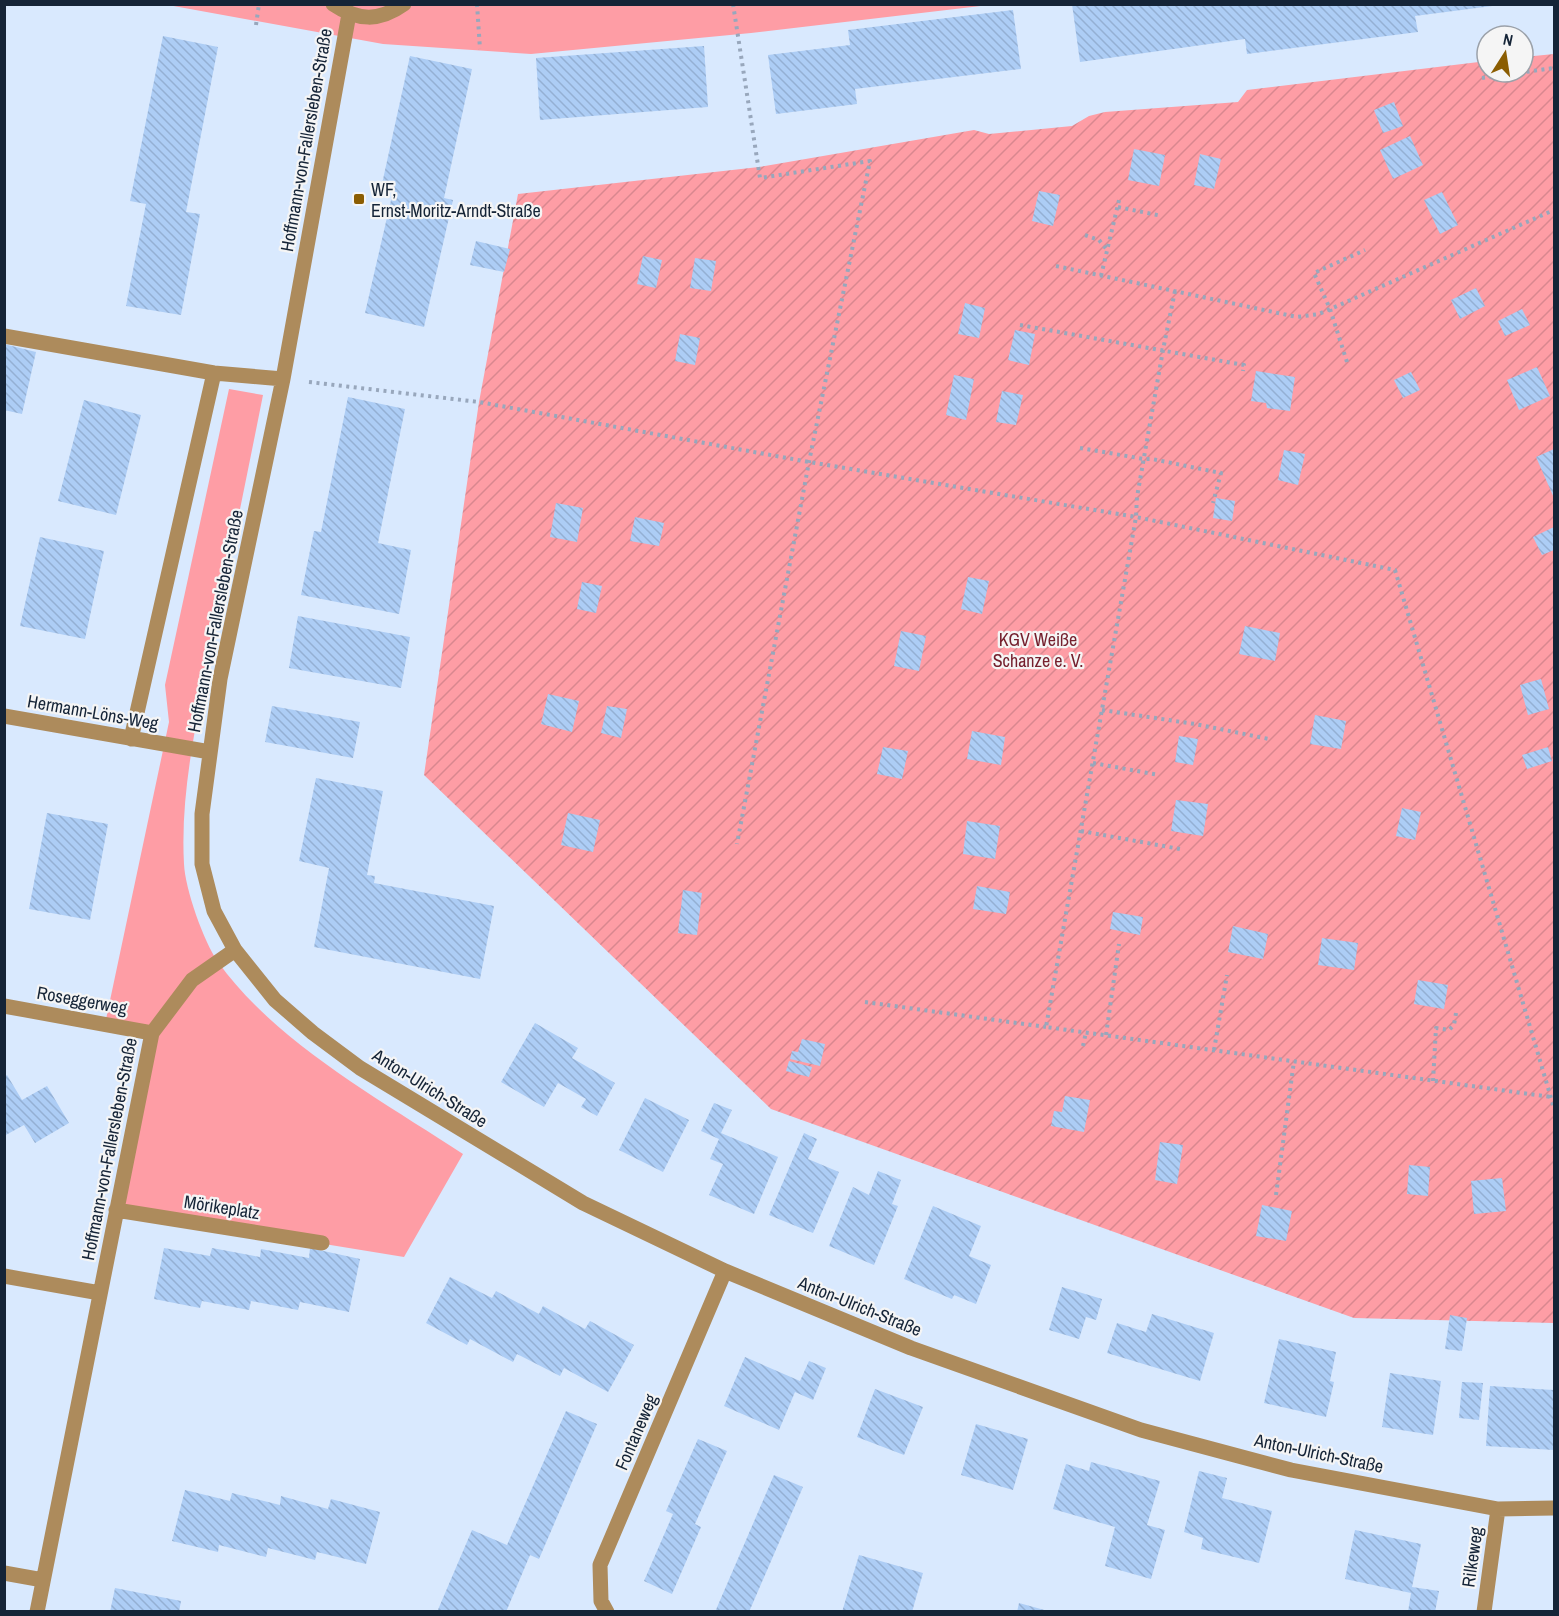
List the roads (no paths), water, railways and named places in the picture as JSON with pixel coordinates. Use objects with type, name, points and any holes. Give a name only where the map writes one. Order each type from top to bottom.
[{"type":"street","points":[[333,4],[349,14],[363,18],[391,13],[404,4]]},
{"type":"street","name":"Hoffmann-von-Fallersleben-Straße","points":[[37,1611],[152,1033],[192,980],[235,950],[214,912],[202,864],[202,814],[220,679],[283,379],[349,14]]},
{"type":"street","points":[[4,336],[214,373],[283,379]]},
{"type":"street","points":[[131,739],[214,373]]},
{"type":"street","name":"Hermann-Löns-Weg","points":[[4,716],[210,752]]},
{"type":"street","name":"Anton-Ulrich-Straße","points":[[235,950],[274,1000],[360,1068],[583,1203],[725,1271],[911,1348],[1140,1430],[1292,1470],[1498,1509],[1554,1508]]},
{"type":"street","name":"Roseggerweg","points":[[4,1006],[152,1033]]},
{"type":"street","name":"Mörikeplatz","points":[[116,1210],[322,1243]]},
{"type":"street","name":"Fontaneweg","points":[[607,1611],[601,1600],[600,1565],[725,1271]]},
{"type":"street","points":[[4,1276],[100,1293]]},
{"type":"street","name":"Rilkeweg","points":[[1484,1611],[1498,1509]]},
{"type":"street","points":[[4,1573],[44,1580]]},
{"type":"place","name":"WF, Ernst-Moritz-Arndt-Straße","points":[[359,199]]},
{"type":"park label","name":"KGV Weiße Schanze e. V.","points":[[1038,649]]}]
